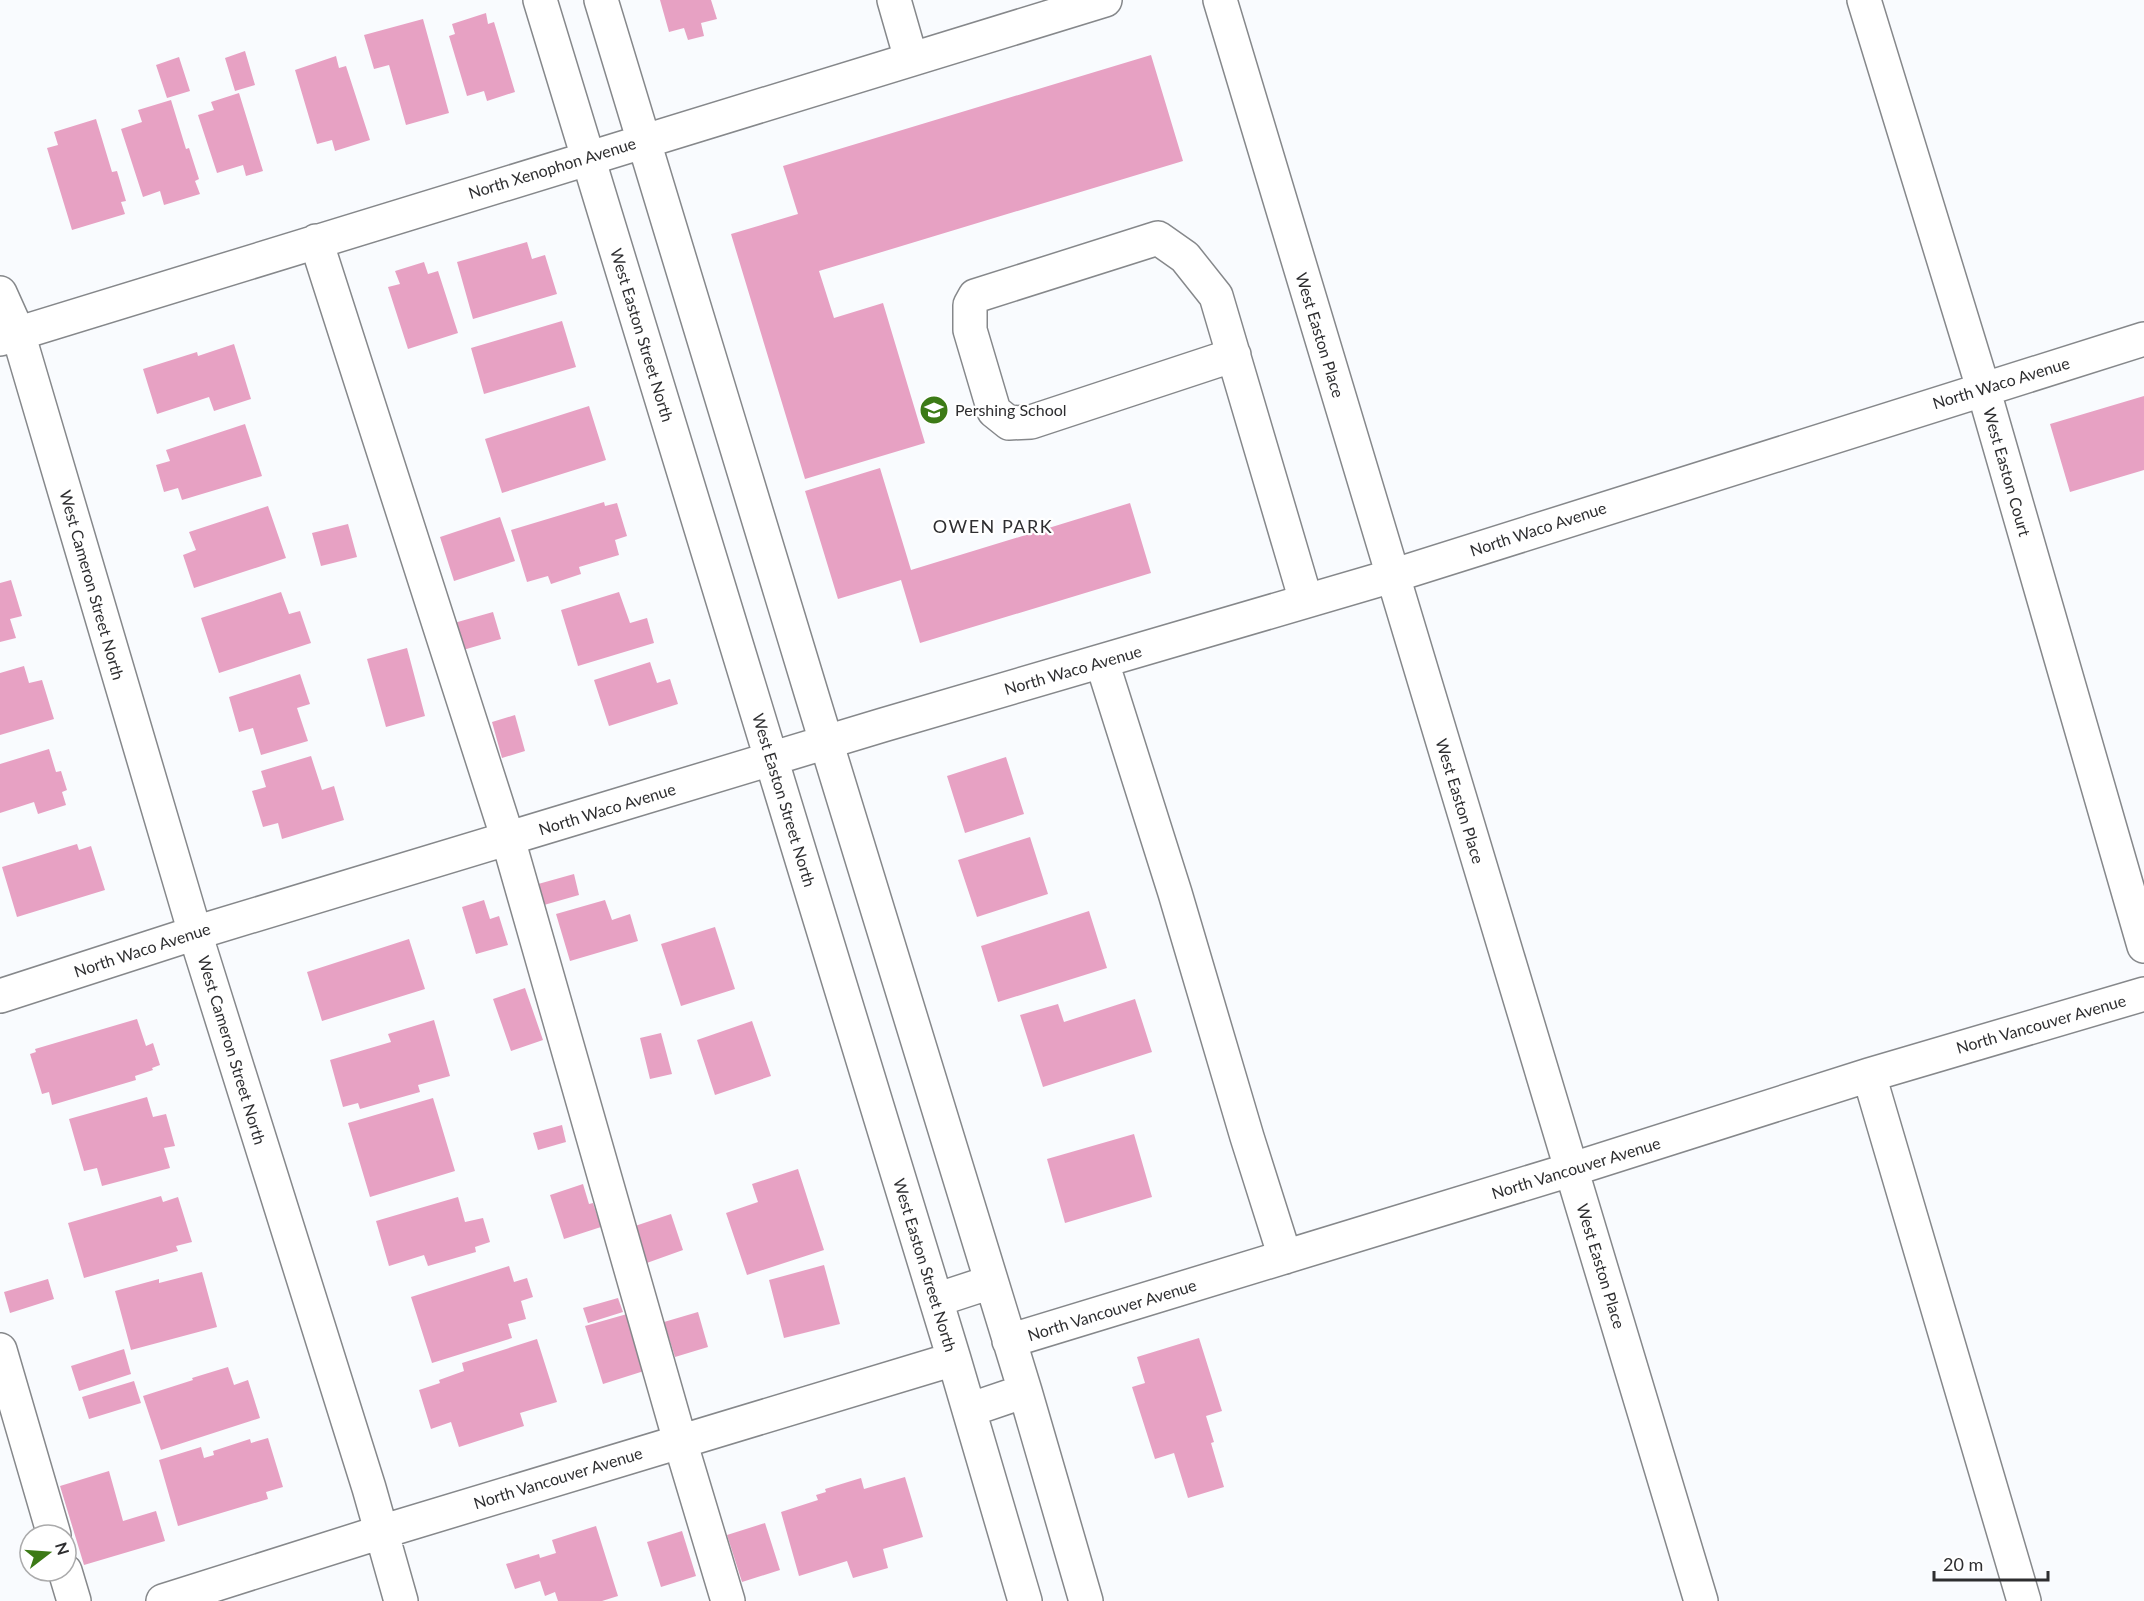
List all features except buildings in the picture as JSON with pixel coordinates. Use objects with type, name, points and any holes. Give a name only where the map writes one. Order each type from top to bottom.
[{"type":"street","name":"West Easton Street North","points":[[540,0],[954,1359],[1025,1601]]},
{"type":"street","points":[[601,0],[1025,1391],[1086,1601]]},
{"type":"street","points":[[894,0],[911,59]]},
{"type":"street","name":"North Xenophon Avenue","points":[[9,336],[1105,0]]},
{"type":"street","name":"West Easton Place","points":[[1220,0],[1701,1601]]},
{"type":"street","name":"West Easton Court","points":[[1864,0],[1983,388],[2144,946]]},
{"type":"street","points":[[1234,355],[1031,422],[1009,423],[994,411],[970,330],[970,305],[975,296],[1158,238],[1185,257],[1216,296],[1234,355],[1305,601]]},
{"type":"street","points":[[316,241],[508,838],[728,1601]]},
{"type":"street","name":"West Cameron Street North","points":[[0,293],[9,336],[369,1488],[401,1601]]},
{"type":"street","name":"North Waco Avenue","points":[[0,996],[195,933],[826,742],[1392,576],[2144,339]]},
{"type":"street","points":[[1102,662],[1175,892],[1285,1257]]},
{"type":"street","name":"North Vancouver Avenue","points":[[1009,1341],[1573,1169],[1869,1075],[2144,994]]},
{"type":"street","points":[[1869,1075],[2024,1601]]},
{"type":"street","points":[[936,1300],[991,1282]]},
{"type":"street","points":[[0,1350],[50,1523]]},
{"type":"street","name":"North Vancouver Avenue","points":[[163,1601],[381,1532],[954,1359]]},
{"type":"street","points":[[969,1410],[1025,1391]]},
{"type":"street","points":[[69,1583],[74,1601]]},
{"type":"place","name":"Pershing School","points":[[934,410]]},
{"type":"district","name":"OWEN PARK","points":[[993,527]]}]
